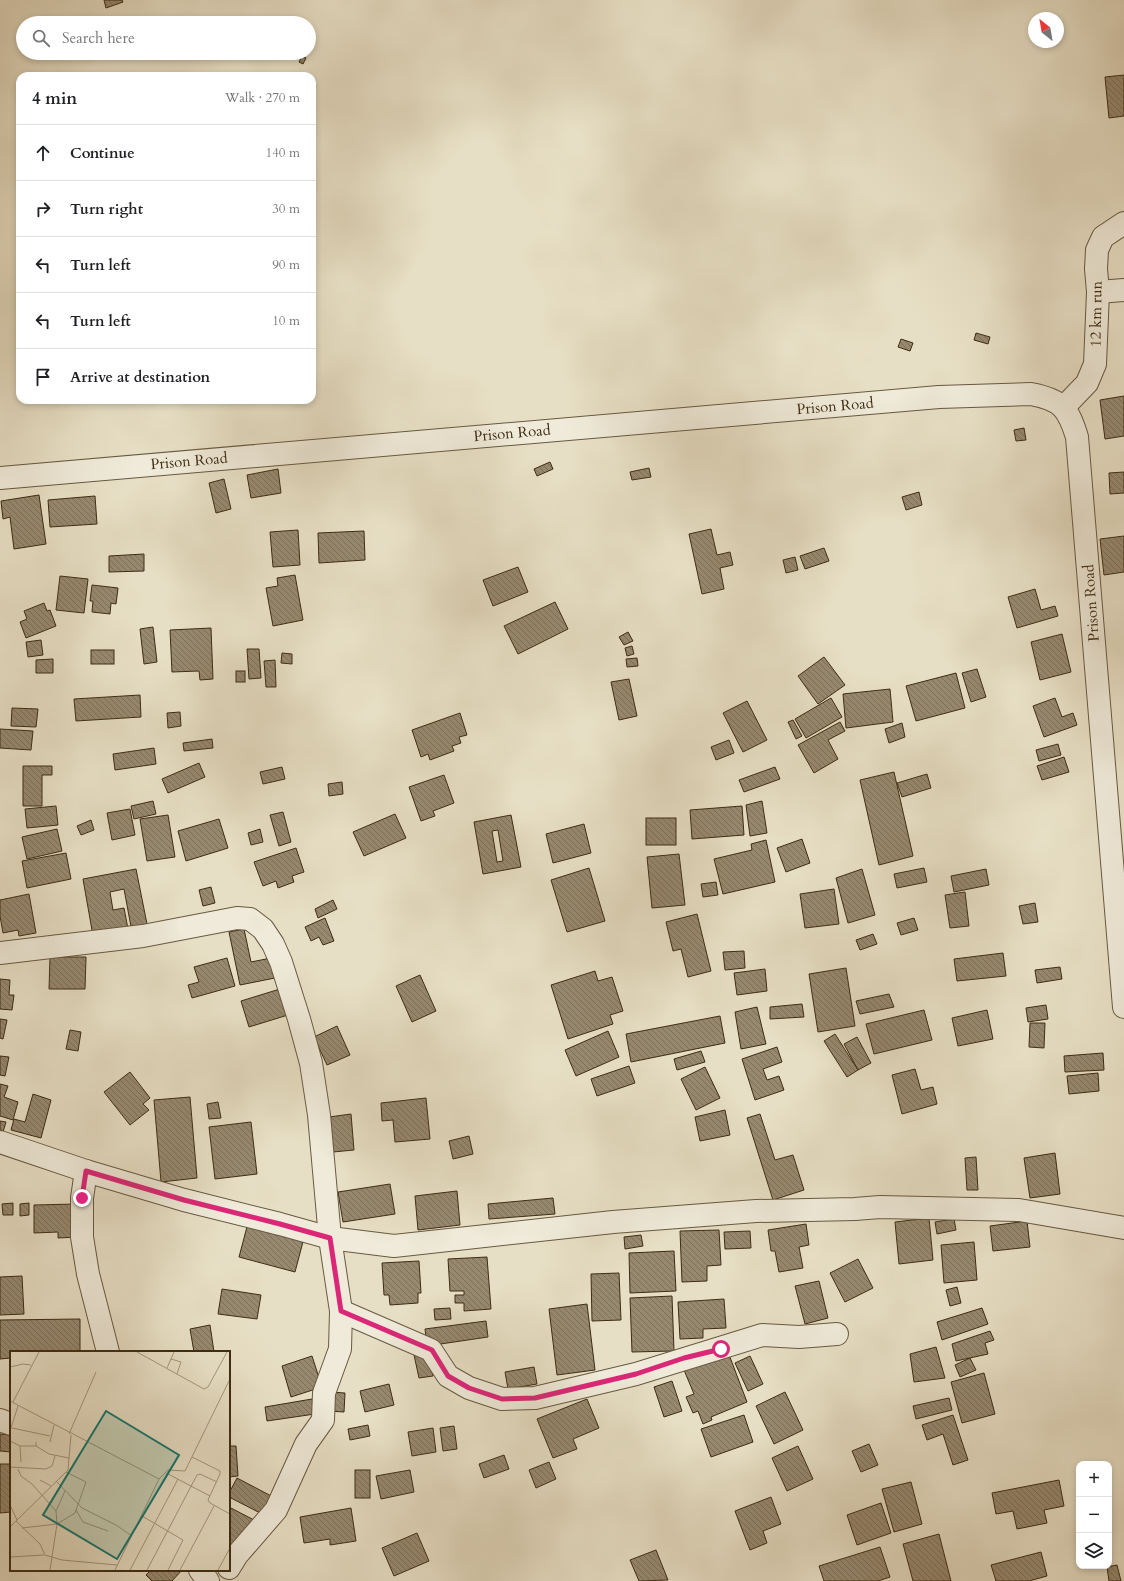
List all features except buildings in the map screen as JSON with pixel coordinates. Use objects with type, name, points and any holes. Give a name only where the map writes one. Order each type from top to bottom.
[{"type":"street","name":"12 km run","points":[[1064,407],[1087,383],[1094,364],[1098,292],[1096,270],[1097,250],[1103,237],[1124,223]]},
{"type":"street","points":[[1098,292],[1124,290]]},
{"type":"street","name":"Prison Road","points":[[0,478],[939,397],[1032,394],[1056,400],[1064,407],[1072,421],[1077,437],[1120,929],[1124,1007]]},
{"type":"street","points":[[0,953],[142,936],[236,918],[250,919],[263,929],[273,944],[281,962],[311,1063],[319,1115],[330,1238],[341,1311],[340,1350],[324,1393],[323,1420],[306,1444],[276,1510],[237,1555],[230,1566]]},
{"type":"street","points":[[0,1142],[86,1171],[184,1200],[330,1238],[394,1246],[613,1222],[756,1211],[880,1207],[1020,1210],[1124,1228]]},
{"type":"street","points":[[86,1171],[82,1198],[82,1237],[88,1274],[108,1351]]},
{"type":"street","points":[[341,1311],[432,1350],[448,1376],[469,1388],[502,1399],[535,1398],[636,1374],[762,1336],[799,1337],[837,1334]]},
{"type":"street","points":[[0,1420],[10,1424]]},
{"type":"street","points":[[201,1571],[208,1581]]},
{"type":"street","points":[[220,1581],[227,1571]]},
{"type":"route","points":[[82,1198],[86,1171],[184,1200],[330,1238],[341,1311],[432,1350],[448,1376],[469,1388],[502,1399],[535,1398],[636,1374],[684,1358],[721,1349]]}]
